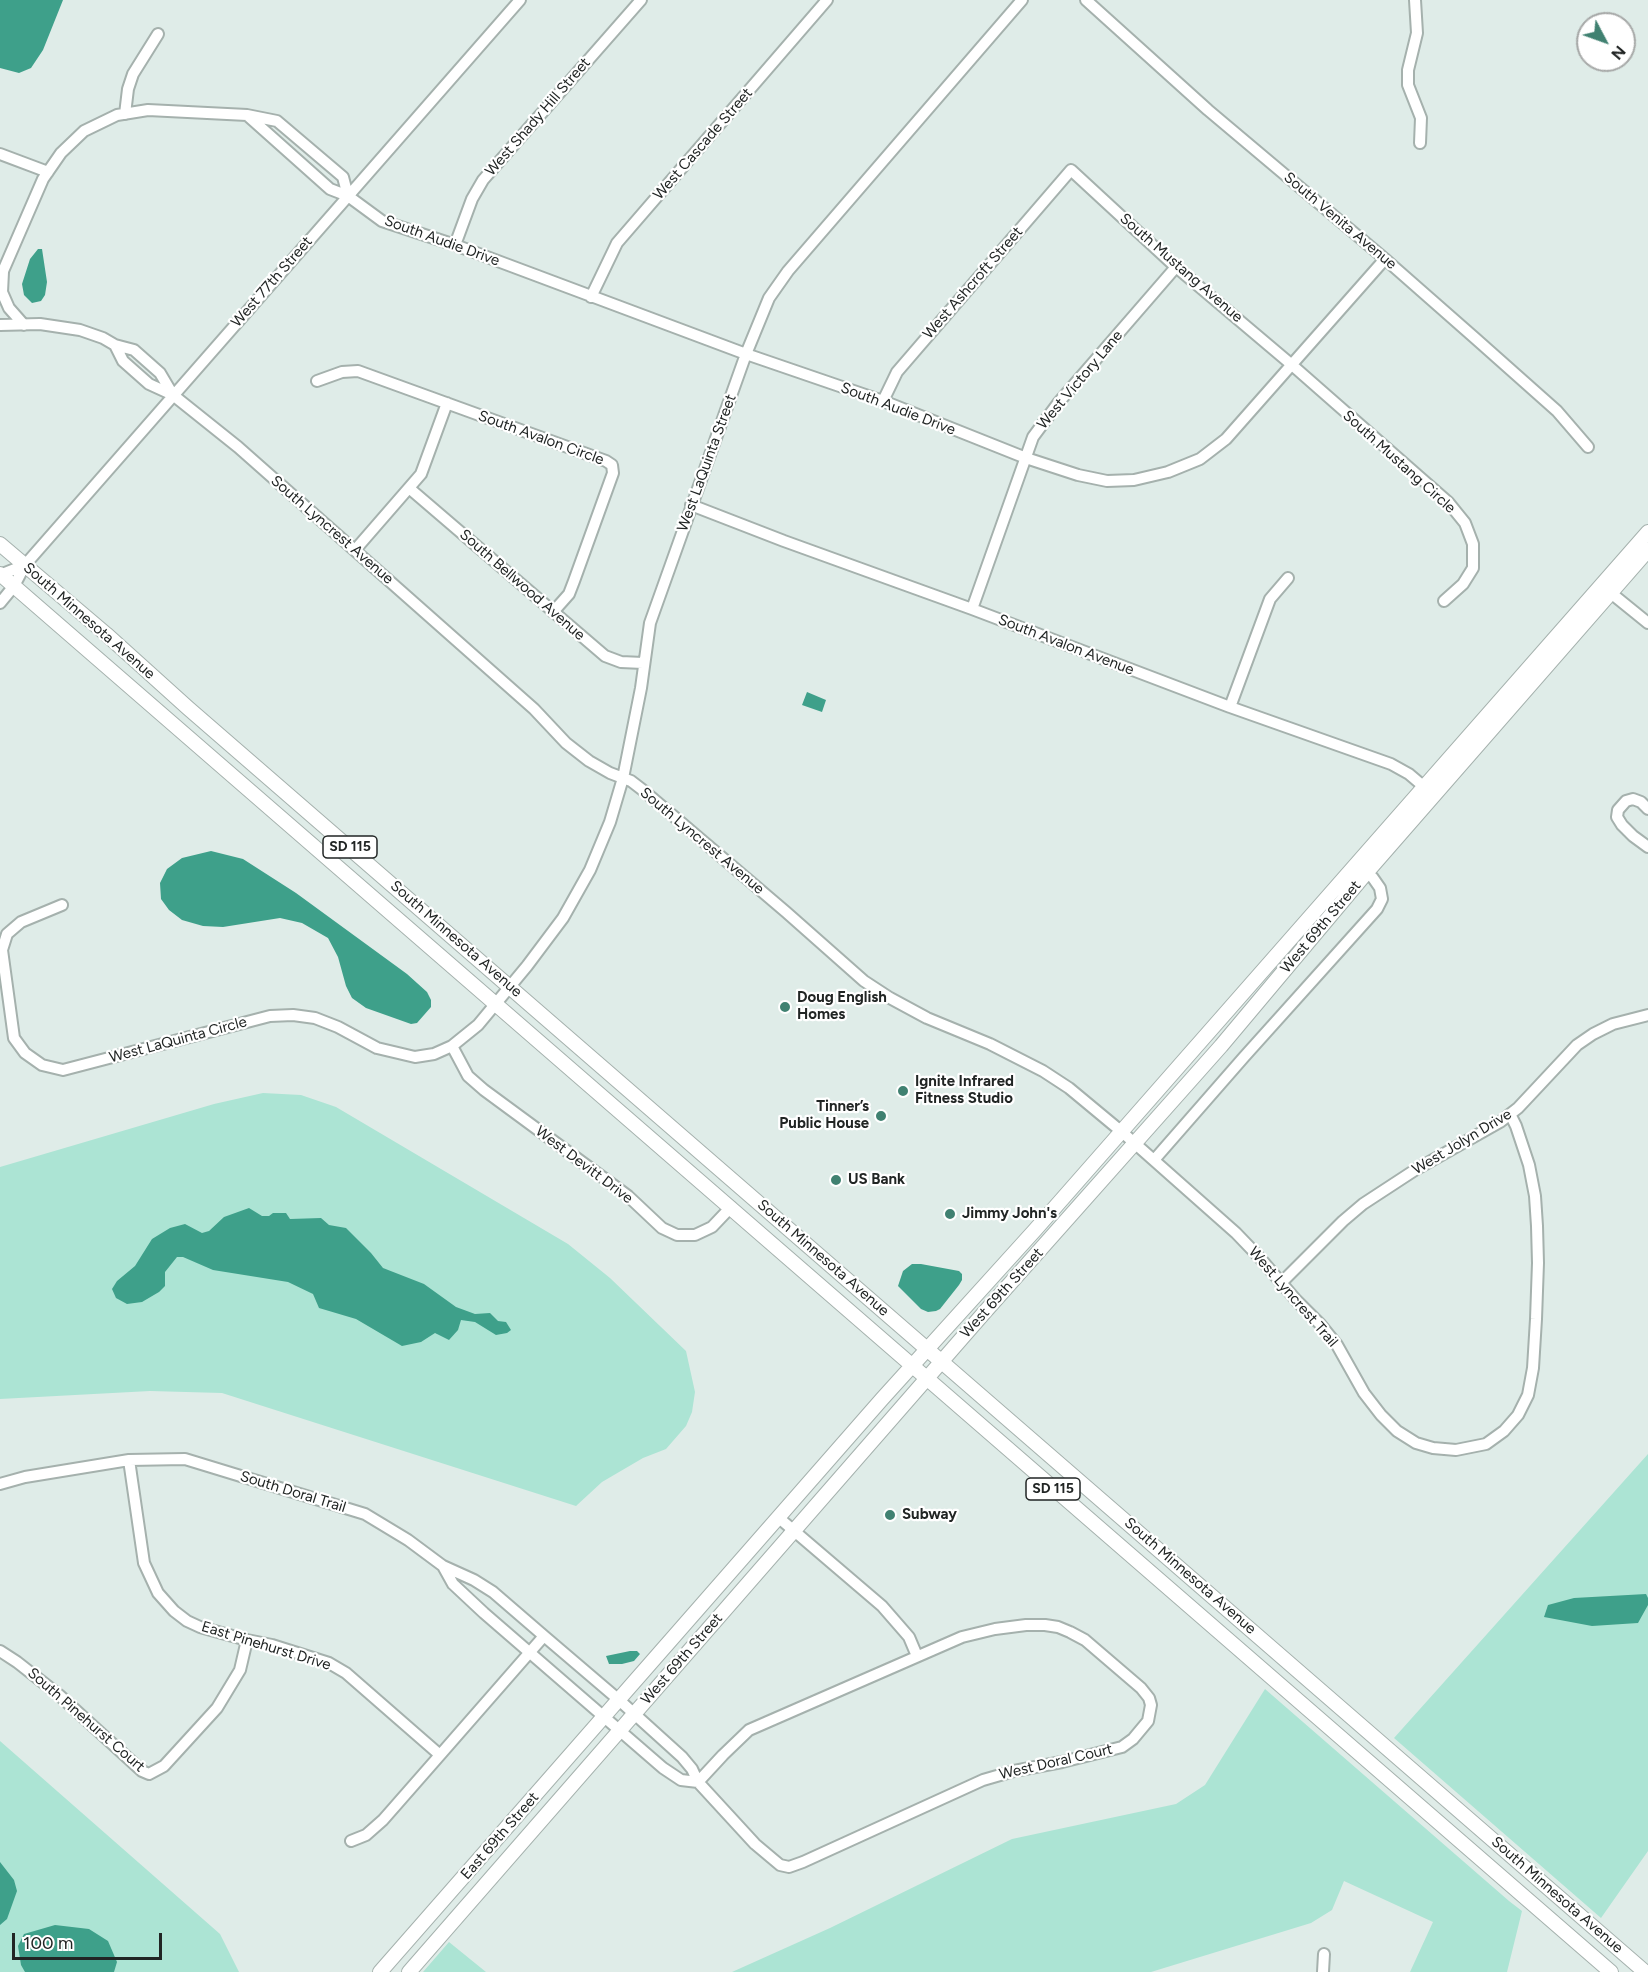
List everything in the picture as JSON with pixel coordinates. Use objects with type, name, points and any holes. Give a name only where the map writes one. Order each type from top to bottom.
[{"type":"main road","name":"West 69th Street","points":[[619,1700],[912,1366],[1362,868],[1606,589],[1648,532]]},
{"type":"main road","name":"South Minnesota Avenue","points":[[0,544],[1646,1972]]},
{"type":"main road","name":"West 69th Street","points":[[1606,589],[1648,550]]},
{"type":"main road","name":"South Minnesota Avenue","points":[[0,575],[1611,1972]]},
{"type":"main road","name":"West 69th Street","points":[[635,1713],[1221,1046],[1362,868]]},
{"type":"main road","name":"East 69th Street","points":[[380,1972],[619,1700]]},
{"type":"main road","name":"East 69th Street","points":[[409,1972],[635,1713]]},
{"type":"street","name":"West 77th Street","points":[[0,603],[14,586],[25,565],[520,0]]},
{"type":"street","name":"West Shady Hill Street","points":[[455,245],[472,199],[483,180],[640,0]]},
{"type":"street","name":"West Cascade Street","points":[[591,297],[618,243],[827,0]]},
{"type":"street","name":"West LaQuinta Street","points":[[495,1004],[564,918],[590,870],[610,822],[623,778],[650,623],[746,354],[769,298],[788,271],[1023,0]]},
{"type":"street","name":"South Venita Avenue","points":[[1086,0],[1208,110],[1385,259],[1557,411],[1588,447]]},
{"type":"street","points":[[1415,0],[1417,33],[1408,70],[1408,85],[1421,118],[1420,143]]},
{"type":"street","points":[[125,114],[128,89],[133,74],[158,34]]},
{"type":"street","points":[[24,325],[9,308],[2,292],[2,275],[48,172],[61,153],[84,131],[117,115],[148,110],[247,115],[277,121],[343,177],[348,196]]},
{"type":"street","name":"South Audie Drive","points":[[247,115],[330,189],[348,196],[382,221],[455,245],[746,354],[883,401],[1026,458],[1078,475],[1107,480],[1134,480],[1168,472],[1200,459],[1226,439],[1385,259]]},
{"type":"street","points":[[0,154],[48,172]]},
{"type":"street","name":"South Mustang Avenue","points":[[1071,170],[1176,267],[1292,365]]},
{"type":"street","name":"West Ashcroft Street","points":[[883,401],[897,372],[1071,170]]},
{"type":"street","name":"West Victory Lane","points":[[972,609],[1033,437],[1043,422],[1176,267]]},
{"type":"street","points":[[0,324],[40,324],[80,330],[115,345],[134,350],[160,373],[173,395]]},
{"type":"street","points":[[115,345],[123,362],[149,384],[173,395]]},
{"type":"street","name":"South Mustang Circle","points":[[1292,365],[1448,502],[1465,523],[1473,544],[1473,568],[1463,584],[1444,601]]},
{"type":"street","name":"South Avalon Circle","points":[[317,381],[342,372],[358,371],[612,465],[613,472],[569,594],[553,612]]},
{"type":"street","name":"South Lyncrest Avenue","points":[[173,395],[238,447],[355,550],[534,709],[566,743],[589,761],[644,791],[864,981],[890,999],[927,1018],[990,1044],[1043,1071],[1069,1088],[1136,1144]]},
{"type":"street","points":[[355,550],[420,474],[447,403]]},
{"type":"street","name":"South Bellwood Avenue","points":[[409,488],[605,656],[621,662],[643,663]]},
{"type":"street","name":"South Avalon Avenue","points":[[691,505],[784,542],[1391,764],[1429,791]]},
{"type":"street","name":"West 77th Street","points":[[0,575],[25,565]]},
{"type":"street","points":[[1230,707],[1270,599],[1288,578]]},
{"type":"street","points":[[1606,589],[1648,623]]},
{"type":"street","points":[[1648,810],[1641,802],[1626,801],[1618,810],[1617,817],[1633,836],[1648,847]]},
{"type":"street","name":"West 69th Street","points":[[1154,1160],[1377,909],[1382,899],[1380,888],[1374,878],[1362,868]]},
{"type":"street","name":"West LaQuinta Circle","points":[[62,905],[21,922],[7,934],[2,950],[14,1038],[25,1053],[42,1065],[63,1070],[270,1016],[293,1015],[315,1018],[338,1026],[377,1048],[415,1057],[434,1054],[452,1046],[478,1024],[495,1004]]},
{"type":"street","name":"West Jolyn Drive","points":[[1281,1282],[1363,1204],[1415,1170],[1500,1122],[1510,1114],[1577,1045],[1613,1024],[1648,1015]]},
{"type":"street","name":"West Devitt Drive","points":[[452,1046],[468,1076],[484,1090],[628,1196],[662,1228],[677,1235],[695,1235],[712,1227],[731,1208]]},
{"type":"street","name":"West Lyncrest Trail","points":[[1136,1144],[1236,1233],[1281,1282],[1337,1345],[1364,1393],[1397,1431],[1416,1443],[1433,1448],[1456,1450],[1486,1444],[1504,1431],[1518,1415],[1528,1395],[1533,1368],[1538,1263],[1535,1196],[1516,1126],[1510,1114]]},
{"type":"street","name":"South Doral Trail","points":[[129,1460],[185,1459],[365,1514],[408,1540],[442,1566],[474,1580],[493,1592],[635,1713],[682,1757],[692,1768],[698,1782],[772,1860],[789,1867]]},
{"type":"street","points":[[0,1485],[25,1477],[129,1460]]},
{"type":"street","name":"East Pinehurst Drive","points":[[129,1460],[144,1563],[158,1593],[174,1611],[187,1621],[212,1631],[272,1644],[329,1663],[346,1673],[440,1755]]},
{"type":"street","points":[[779,1518],[888,1612],[909,1637],[917,1656]]},
{"type":"street","name":"South Doral Trail","points":[[442,1566],[453,1584],[529,1653],[663,1768],[681,1780],[698,1782]]},
{"type":"street","name":"West Doral Court","points":[[698,1782],[749,1730],[962,1636],[995,1629],[1026,1625],[1058,1627],[1084,1640],[1141,1688],[1149,1698],[1148,1721],[1122,1747],[983,1780],[803,1863],[789,1867]]},
{"type":"street","points":[[351,1841],[366,1835],[383,1820],[544,1636]]},
{"type":"street","name":"South Pinehurst Court","points":[[0,1651],[59,1695],[142,1771],[149,1774],[164,1766],[217,1708],[240,1670],[247,1640]]},
{"type":"street","points":[[1323,1972],[1324,1954]]},
{"type":"shaded area","points":[[0,0],[63,0],[43,50],[31,68],[19,73],[0,68]]},
{"type":"shaded area","points":[[38,249],[42,249],[47,282],[45,295],[41,301],[32,303],[24,295],[22,284],[30,259]]},
{"type":"shaded area","points":[[807,692],[826,700],[822,712],[802,705]]},
{"type":"shaded area","points":[[211,851],[243,859],[296,893],[407,974],[427,992],[431,1000],[431,1007],[417,1023],[411,1024],[366,1008],[352,998],[346,986],[338,957],[328,938],[302,923],[280,918],[223,927],[203,926],[182,920],[169,910],[161,899],[160,883],[167,869],[182,858]]},
{"type":"shaded area","points":[[263,1093],[301,1095],[336,1107],[568,1244],[610,1278],[686,1351],[695,1392],[692,1412],[686,1426],[666,1449],[643,1458],[602,1482],[576,1506],[222,1393],[150,1391],[0,1399],[0,1167],[214,1104]]},
{"type":"shaded area","points":[[249,1208],[262,1216],[286,1213],[290,1219],[321,1218],[329,1225],[346,1228],[383,1268],[424,1284],[456,1307],[475,1314],[490,1313],[498,1321],[506,1322],[511,1330],[496,1335],[475,1322],[461,1320],[458,1330],[449,1340],[435,1333],[421,1342],[402,1346],[356,1319],[319,1308],[313,1294],[288,1282],[213,1270],[183,1257],[177,1257],[165,1272],[165,1286],[159,1292],[142,1302],[127,1304],[116,1298],[112,1289],[117,1281],[135,1266],[152,1239],[170,1228],[185,1224],[202,1233],[209,1231],[224,1217]]},
{"type":"shaded area","points":[[912,1264],[959,1271],[962,1274],[959,1285],[940,1309],[928,1312],[921,1309],[898,1286],[903,1271]]},
{"type":"shaded area","points":[[1648,1454],[1648,1851],[1601,1918],[1394,1738]]},
{"type":"shaded area","points":[[1646,1594],[1648,1605],[1638,1623],[1592,1626],[1544,1617],[1548,1605],[1574,1598]]},
{"type":"shaded area","points":[[637,1651],[640,1654],[634,1661],[609,1664],[606,1656]]},
{"type":"shaded area","points":[[1265,1689],[1522,1911],[1507,1972],[1410,1972],[1433,1922],[1344,1881],[1332,1910],[1311,1923],[1151,1972],[732,1972],[830,1928],[1012,1839],[1176,1804],[1205,1785]]},
{"type":"shaded area","points":[[0,1741],[220,1934],[239,1972],[0,1972]]},
{"type":"shaded area","points":[[0,1862],[14,1880],[17,1891],[7,1919],[0,1925]]},
{"type":"shaded area","points":[[55,1925],[89,1929],[108,1941],[117,1962],[114,1972],[25,1972],[21,1965],[18,1946],[24,1934]]},
{"type":"shaded area","points":[[449,1942],[486,1972],[423,1972]]},
{"type":"place","name":"Doug English Homes","points":[[785,1007]]},
{"type":"place","name":"Ignite Infrared Fitness Studio","points":[[903,1091]]},
{"type":"place","name":"Tinner’s Public House","points":[[881,1116]]},
{"type":"place","name":"US Bank","points":[[836,1180]]},
{"type":"place","name":"Jimmy John's","points":[[950,1214]]},
{"type":"place","name":"Subway","points":[[890,1515]]}]
